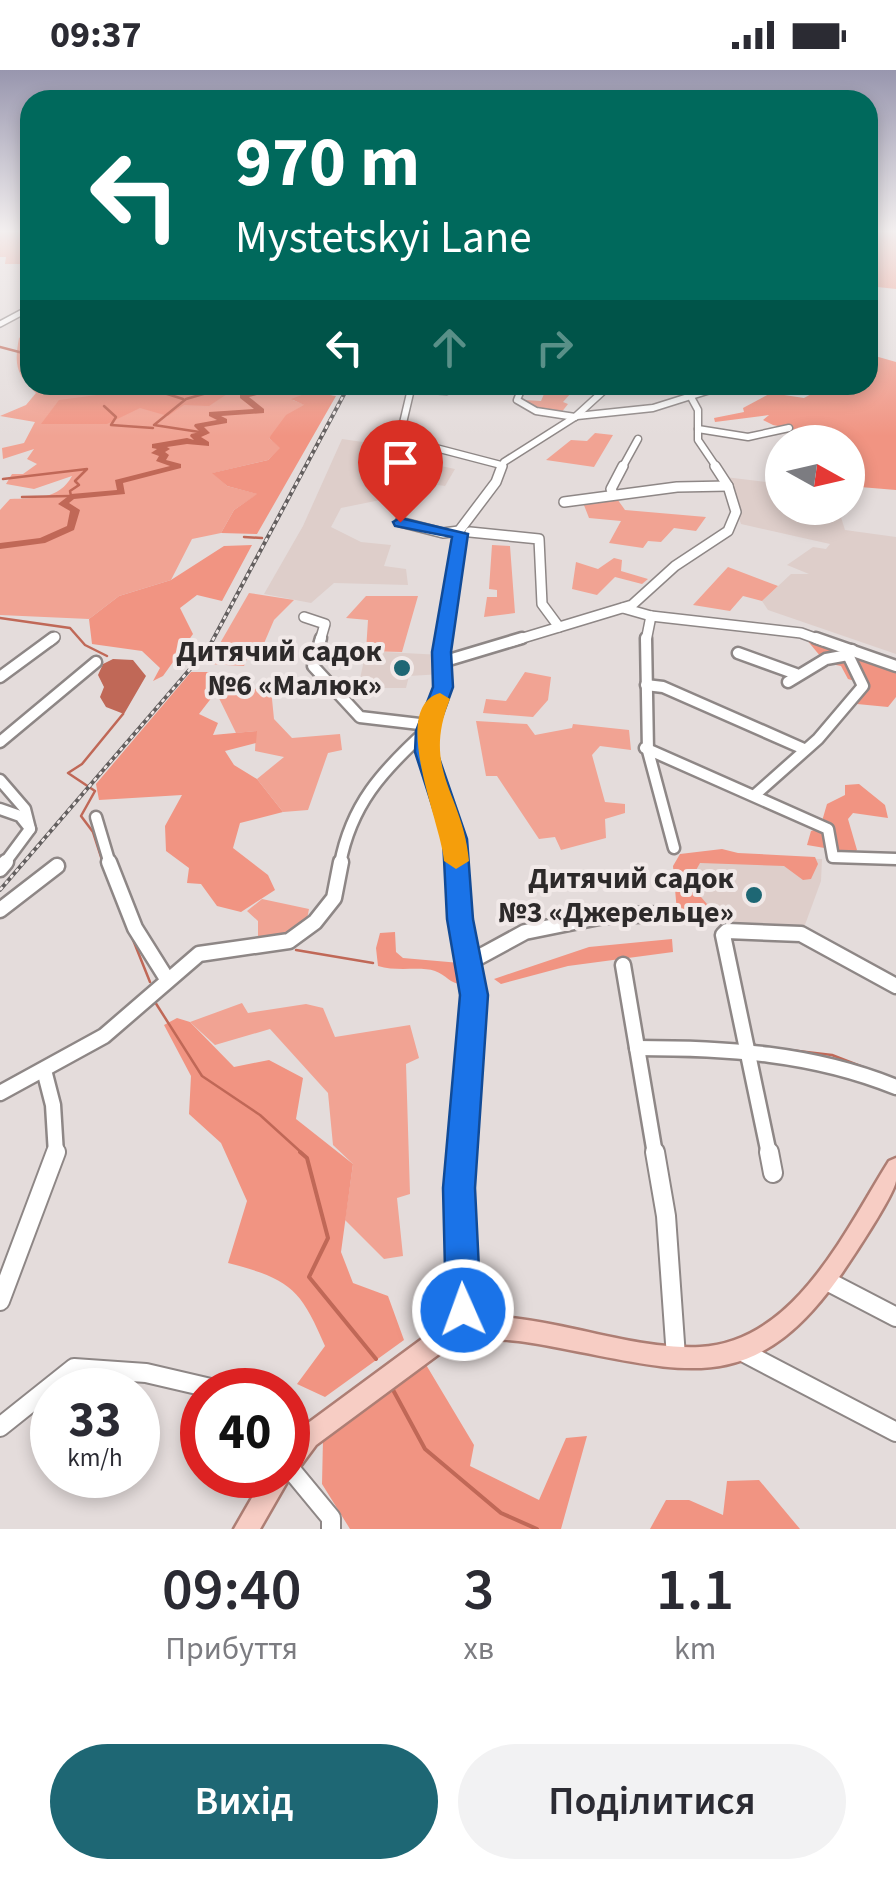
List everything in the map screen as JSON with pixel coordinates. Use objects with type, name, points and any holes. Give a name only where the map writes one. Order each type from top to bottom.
[{"type":"main road","points":[[310,1436],[449,1332],[465,1328],[496,1324],[676,1357],[742,1351],[785,1322],[825,1280],[893,1178]]},
{"type":"main road","points":[[246,1529],[265,1498]]},
{"type":"street","points":[[407,395],[403,412],[408,429],[432,447],[502,465]]},
{"type":"street","points":[[520,395],[518,400],[527,408],[576,417],[600,417],[702,395]]},
{"type":"street","points":[[465,1328],[459,1188],[474,995],[455,839],[426,752],[427,728],[443,687],[442,662],[465,531],[496,482],[502,465],[516,450],[576,417],[599,395]]},
{"type":"street","points":[[442,662],[623,608],[704,544],[728,531],[736,512],[728,486],[708,460],[698,429],[698,410],[692,399]]},
{"type":"street","points":[[698,429],[748,437],[765,433]]},
{"type":"street","points":[[613,494],[611,489],[638,439]]},
{"type":"street","points":[[564,502],[613,494],[728,486]]},
{"type":"street","points":[[400,522],[443,533],[465,531],[539,539],[544,611],[560,627]]},
{"type":"street","points":[[623,608],[651,616],[801,633],[896,666]]},
{"type":"street","points":[[651,616],[644,640],[644,748],[650,785],[674,848]]},
{"type":"street","points":[[304,617],[325,624],[314,666],[350,711],[376,720],[427,728]]},
{"type":"street","points":[[0,677],[54,637]]},
{"type":"street","points":[[738,653],[792,678],[826,659],[850,652]]},
{"type":"street","points":[[756,794],[863,686],[850,652]]},
{"type":"street","points":[[0,742],[96,662]]},
{"type":"street","points":[[646,685],[663,687],[804,749]]},
{"type":"street","points":[[153,968],[180,966],[220,948],[289,941],[315,922],[334,898],[346,832],[357,805],[388,765],[427,728]]},
{"type":"street","points":[[644,748],[756,794],[828,829],[832,857],[896,858]]},
{"type":"street","points":[[0,780],[24,809],[30,829]]},
{"type":"street","points":[[0,809],[20,816],[30,829]]},
{"type":"street","points":[[96,817],[153,968],[167,979]]},
{"type":"street","points":[[0,869],[30,829]]},
{"type":"street","points":[[0,910],[57,866]]},
{"type":"street","points":[[468,963],[525,932],[604,916],[665,914]]},
{"type":"street","points":[[773,1173],[723,934],[801,934],[896,986]]},
{"type":"street","points":[[623,965],[666,1216],[676,1357]]},
{"type":"street","points":[[0,1093],[104,1036],[180,966]]},
{"type":"street","points":[[637,1048],[746,1048],[837,1063],[896,1086]]},
{"type":"street","points":[[0,1301],[56,1155],[53,1105],[44,1070]]},
{"type":"street","points":[[825,1280],[896,1318]]},
{"type":"street","points":[[742,1351],[896,1432]]},
{"type":"street","points":[[0,1427],[74,1368],[146,1373],[180,1381]]},
{"type":"street","points":[[310,1492],[331,1518],[331,1529]]},
{"type":"shaded area","points":[[20,337],[20,371],[17,362]]},
{"type":"shaded area","points":[[878,357],[896,362],[896,490],[865,487],[865,425],[773,425],[763,420],[769,415],[715,422],[714,418],[744,412],[743,408],[767,395],[878,395]]},
{"type":"shaded area","points":[[34,395],[332,395],[293,400],[305,405],[269,438],[281,448],[268,460],[213,473],[227,486],[258,494],[234,510],[221,533],[192,539],[171,580],[119,596],[89,619],[0,615],[0,510],[10,499],[53,494],[72,476],[34,489],[6,484],[12,474],[23,474],[37,464],[27,459],[34,449],[3,459],[2,448],[24,443],[35,422],[0,416],[26,405]]},
{"type":"shaded area","points":[[97,395],[226,395],[209,406],[184,405],[168,416],[140,408],[107,424],[41,424],[59,400]]},
{"type":"shaded area","points":[[302,395],[336,396],[257,534],[221,533],[234,510],[257,494],[227,486],[212,473],[268,460],[280,448],[269,438],[286,415],[304,405],[291,399]]},
{"type":"shaded area","points":[[544,395],[569,395],[561,413],[530,407],[524,400],[541,401]]},
{"type":"shaded area","points":[[595,433],[613,435],[594,467],[546,460],[571,440],[587,441]]},
{"type":"shaded area","points":[[342,439],[384,445],[403,458],[455,469],[445,486],[431,484],[419,501],[395,497],[341,508],[331,527],[361,542],[391,545],[384,566],[406,569],[408,585],[334,583],[311,603],[264,594],[303,526]]},
{"type":"shaded area","points":[[725,477],[765,482],[765,525],[843,525],[845,530],[896,537],[896,654],[768,610],[762,601],[791,574],[809,574],[787,565],[813,547],[826,549],[830,544],[741,524]]},
{"type":"shaded area","points":[[615,496],[625,510],[706,517],[696,531],[674,528],[661,542],[648,541],[643,548],[609,543],[621,521],[589,518],[582,500]]},
{"type":"shaded area","points":[[252,545],[222,601],[197,595],[180,608],[193,634],[163,676],[153,681],[160,668],[142,651],[92,644],[89,619],[119,596],[171,580],[224,546]]},
{"type":"shaded area","points":[[492,545],[510,546],[515,613],[484,617],[487,597],[497,597],[497,590],[489,589]]},
{"type":"shaded area","points":[[614,558],[622,560],[621,571],[648,579],[642,584],[615,577],[597,595],[572,589],[576,562],[598,569]]},
{"type":"shaded area","points":[[728,567],[778,586],[762,601],[743,596],[730,611],[693,605]]},
{"type":"shaded area","points":[[249,593],[294,600],[274,620],[259,655],[249,655],[244,666],[208,664]]},
{"type":"shaded area","points":[[366,596],[418,596],[402,652],[366,651],[368,620],[346,618]]},
{"type":"shaded area","points":[[806,639],[896,669],[896,697],[888,707],[857,704],[865,684],[848,679],[841,666],[826,663]]},
{"type":"shaded area","name":"Дитячий садок №6 «Малюк»","points":[[366,651],[442,655],[442,674],[409,676],[406,688],[358,688]]},
{"type":"shaded area","points":[[113,659],[133,660],[146,676],[124,714],[106,707],[100,697],[104,687],[98,675],[103,664]]},
{"type":"shaded area","points":[[191,672],[209,672],[216,692],[199,714],[218,723],[213,735],[257,731],[256,743],[225,751],[234,765],[257,779],[283,812],[240,823],[233,848],[268,875],[275,890],[241,912],[217,906],[201,884],[187,883],[189,868],[166,851],[165,826],[182,795],[99,800],[96,784]]},
{"type":"shaded area","points":[[525,672],[551,677],[548,700],[533,717],[483,713],[486,699],[506,701]]},
{"type":"shaded area","points":[[224,688],[271,689],[274,719],[292,738],[340,734],[342,750],[328,753],[308,810],[283,812],[257,779],[284,757],[255,751],[256,731],[236,733],[216,692]]},
{"type":"shaded area","points":[[476,721],[527,724],[535,735],[572,728],[573,724],[629,730],[631,750],[600,746],[592,755],[605,802],[625,804],[625,813],[605,819],[606,838],[561,850],[555,837],[539,839],[497,776],[486,776]]},
{"type":"shaded area","points":[[859,784],[885,805],[888,818],[853,813],[848,819],[857,850],[854,853],[807,845],[811,831],[820,828],[827,804],[845,795],[845,785]]},
{"type":"shaded area","points":[[722,849],[815,857],[818,864],[811,879],[803,880],[784,866],[700,863],[689,883],[719,918],[677,912],[673,866],[680,854]]},
{"type":"shaded area","name":"Дитячий садок №3 «Джерельце»","points":[[686,859],[822,859],[821,881],[802,933],[721,925],[698,905],[686,885]]},
{"type":"shaded area","points":[[262,899],[309,909],[307,919],[282,936],[258,938],[258,921],[247,911]]},
{"type":"shaded area","points":[[395,932],[396,952],[403,958],[460,963],[464,984],[429,970],[378,966],[376,948],[380,933]]},
{"type":"shaded area","points":[[672,939],[673,952],[568,966],[501,984],[494,979],[589,947]]},
{"type":"shaded area","points":[[242,1003],[248,1013],[306,1004],[323,1008],[335,1037],[410,1025],[419,1058],[406,1064],[410,1194],[397,1198],[403,1256],[384,1259],[345,1220],[353,1164],[333,1145],[328,1093],[270,1029],[215,1045],[190,1022]]},
{"type":"shaded area","points":[[177,1018],[190,1022],[234,1067],[269,1060],[303,1078],[296,1119],[353,1164],[341,1252],[353,1283],[388,1296],[404,1340],[325,1397],[310,1390],[309,1368],[325,1346],[308,1310],[279,1281],[228,1263],[247,1201],[221,1143],[189,1114],[191,1076],[164,1025]]},
{"type":"shaded area","points":[[425,1363],[474,1445],[470,1466],[539,1500],[566,1438],[587,1436],[561,1529],[350,1529],[322,1484],[323,1439]]},
{"type":"shaded area","points":[[759,1480],[800,1529],[650,1529],[666,1500],[689,1500],[723,1515],[727,1481]]},
{"type":"waterway","points":[[0,347],[20,352]]},
{"type":"waterway","points":[[170,395],[183,399]]},
{"type":"waterway","points":[[200,395],[186,399],[154,425],[206,433]]},
{"type":"waterway","points":[[0,546],[42,541],[71,528],[75,510],[63,504],[71,497],[122,492],[118,482],[178,466],[160,461],[165,455],[155,453],[166,449],[155,446],[187,441],[206,444],[194,436],[206,433],[198,426],[224,421],[212,414],[261,411],[243,396],[247,395]]},
{"type":"waterway","points":[[104,406],[116,417],[111,425],[153,428]]},
{"type":"waterway","points":[[3,479],[87,469],[75,481],[79,485],[70,491],[71,496]]},
{"type":"waterway","points":[[22,497],[70,496]]},
{"type":"waterway","points":[[244,537],[262,538]]},
{"type":"waterway","points":[[0,618],[70,628],[85,645],[107,656]]},
{"type":"waterway","points":[[103,863],[93,832],[81,816],[95,791],[68,773],[82,764],[123,714]]},
{"type":"waterway","points":[[109,880],[150,982]]},
{"type":"waterway","points":[[296,950],[373,963]]},
{"type":"waterway","points":[[155,1002],[202,1076],[260,1115],[303,1154]]},
{"type":"waterway","points":[[751,1041],[756,1046],[832,1055],[881,1074]]},
{"type":"waterway","points":[[300,1152],[307,1158],[328,1238],[309,1277],[376,1359]]},
{"type":"waterway","points":[[392,1388],[425,1449],[501,1513],[537,1529]]},
{"type":"railway","points":[[0,890],[209,647],[344,395]]},
{"type":"slow traffic","points":[[440,699],[426,731],[426,752],[455,839],[456,861]]},
{"type":"place","name":"Дитячий садок №6 «Малюк»","points":[[402,668]]},
{"type":"place","name":"Дитячий садок №3 «Джерельце»","points":[[754,895]]},
{"type":"route","points":[[400,522],[460,534],[442,652],[443,687],[426,731],[426,752],[455,839],[460,919],[474,995],[459,1188],[463,1310]]}]
